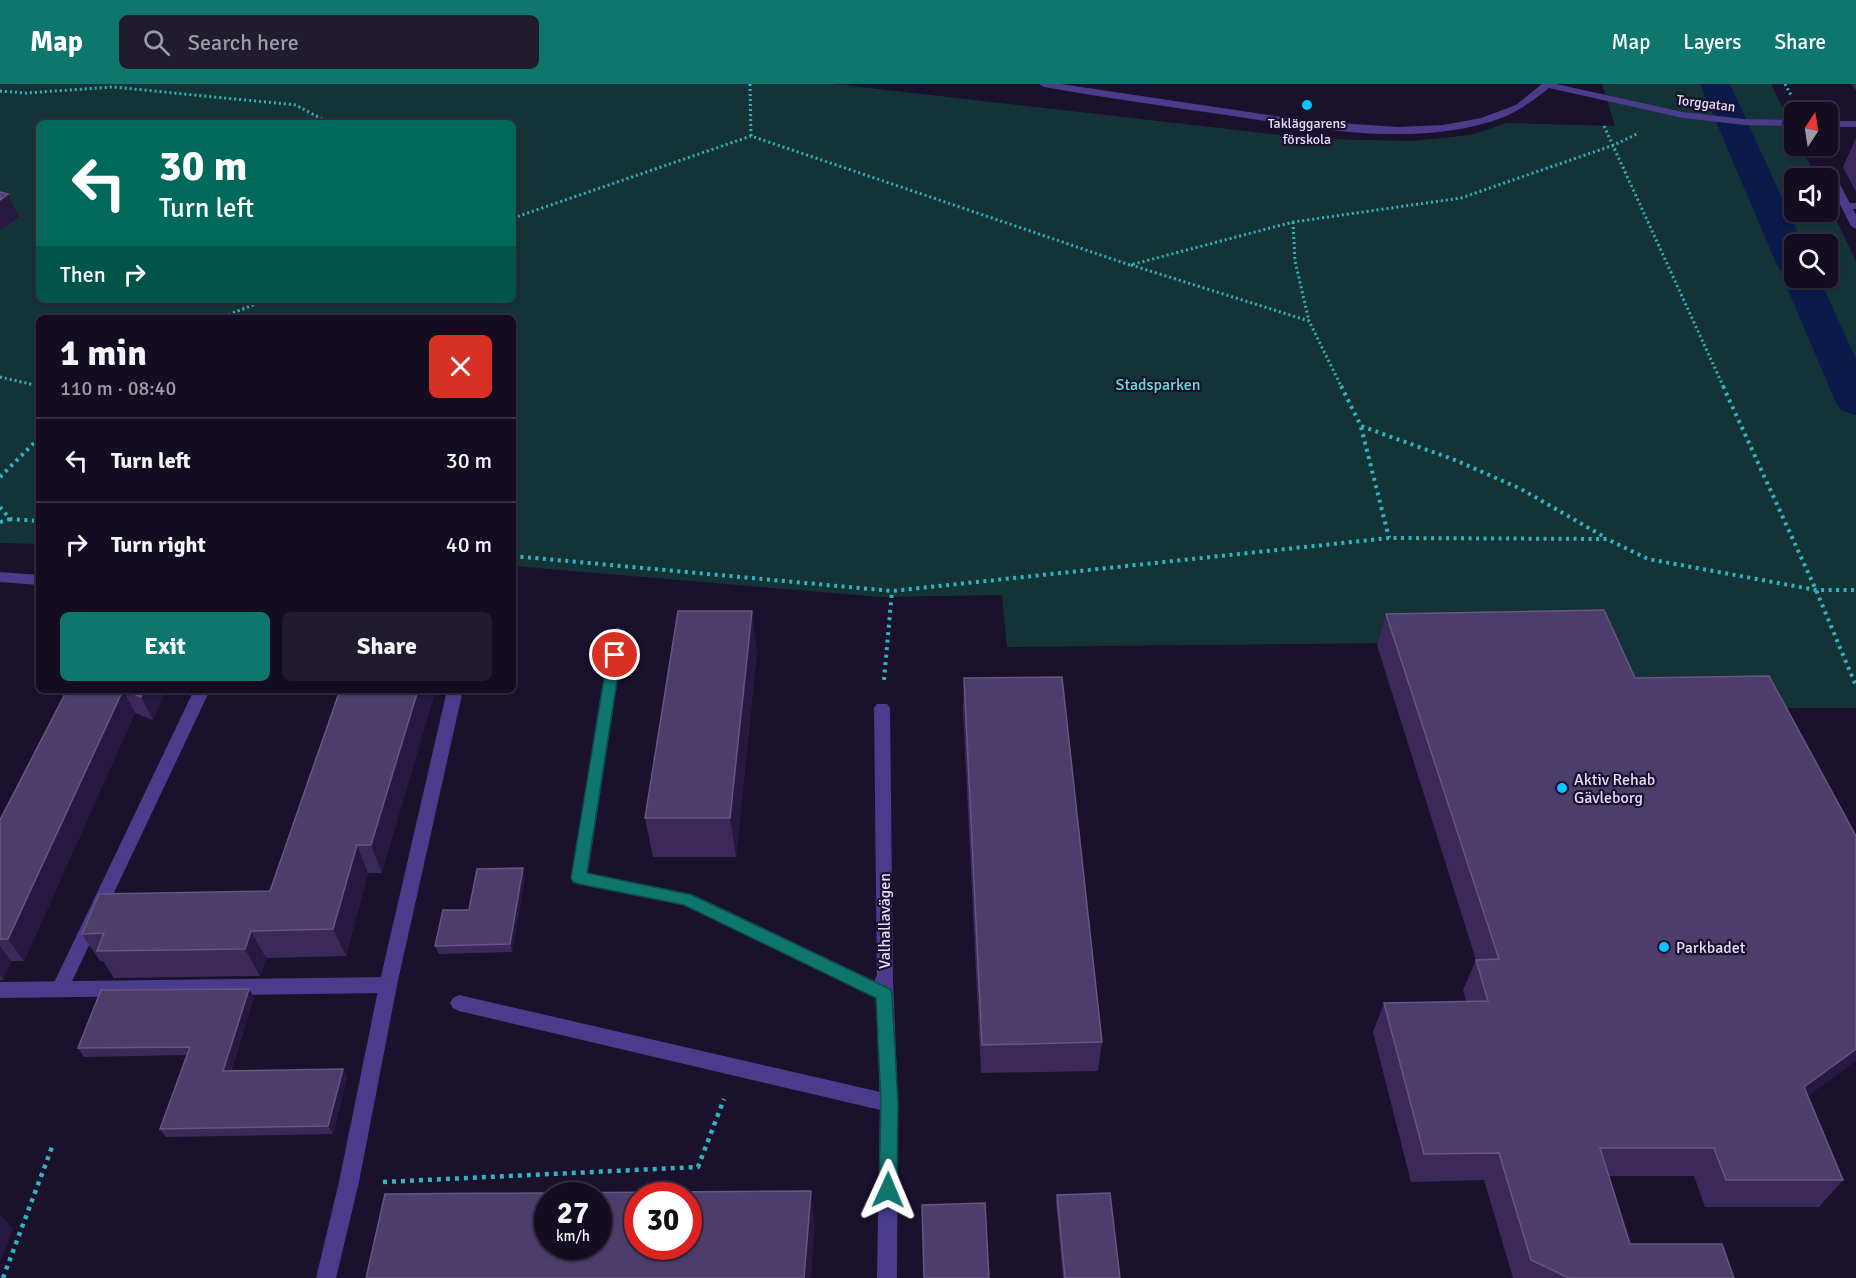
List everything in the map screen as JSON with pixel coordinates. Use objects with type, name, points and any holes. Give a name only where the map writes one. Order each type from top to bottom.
[{"type":"street","points":[[1044,84],[1142,101],[1282,120],[1352,129],[1393,130],[1429,129],[1478,122],[1507,112],[1534,98],[1547,85]]},
{"type":"street","name":"Torggatan","points":[[1547,85],[1683,115],[1744,122],[1784,123]]},
{"type":"street","points":[[1838,124],[1856,124]]},
{"type":"street","points":[[1838,186],[1851,206],[1856,226]]},
{"type":"street","points":[[0,577],[36,580]]},
{"type":"street","points":[[618,632],[579,878],[686,899],[884,987]]},
{"type":"street","points":[[60,989],[201,693]]},
{"type":"street","points":[[326,1278],[349,1184],[388,985],[454,693]]},
{"type":"street","name":"Valhallavägen","points":[[882,708],[884,987],[889,1103],[887,1278]]},
{"type":"street","points":[[0,990],[388,985]]},
{"type":"street","points":[[459,1003],[889,1103]]},
{"type":"path","points":[[750,84],[751,136]]},
{"type":"path","points":[[0,91],[26,93],[113,87],[296,105],[324,120]]},
{"type":"path","points":[[1587,95],[1614,145],[1816,590],[1856,686]]},
{"type":"path","points":[[1130,265],[1293,222],[1461,198],[1614,145],[1645,131]]},
{"type":"path","points":[[516,217],[751,136],[1130,265],[1309,321]]},
{"type":"path","points":[[1293,222],[1294,261],[1309,321],[1361,426],[1389,538]]},
{"type":"path","points":[[227,315],[259,303]]},
{"type":"path","points":[[0,377],[36,385]]},
{"type":"path","points":[[1361,426],[1455,459],[1521,489],[1607,539],[1648,559],[1816,590],[1856,590]]},
{"type":"path","points":[[0,477],[36,441]]},
{"type":"path","points":[[0,507],[9,519]]},
{"type":"path","points":[[0,522],[9,519],[36,521]]},
{"type":"path","points":[[516,556],[892,591],[1389,538],[1607,539]]},
{"type":"path","points":[[882,708],[892,591]]},
{"type":"path","points":[[349,1184],[698,1167],[736,1068]]},
{"type":"path","points":[[3,1278],[52,1147]]},
{"type":"green space","name":"Stadsparken","points":[[0,84],[834,84],[1315,139],[1414,141],[1470,135],[1507,123],[1615,126],[1602,84],[1771,84],[1784,111],[1784,156],[1806,156],[1811,168],[1784,168],[1784,222],[1837,222],[1856,261],[1856,708],[1621,709],[1590,641],[1007,647],[1002,595],[881,597],[516,566],[516,315],[36,315],[36,544],[0,543]]},
{"type":"building","points":[[0,192],[8,194],[0,200]]},
{"type":"building","name":"Parkbadet","points":[[1604,610],[1635,678],[1769,676],[1856,836],[1856,1049],[1804,1087],[1843,1180],[1726,1180],[1714,1148],[1600,1148],[1630,1244],[1722,1244],[1734,1278],[1569,1278],[1531,1260],[1499,1153],[1424,1154],[1384,1003],[1488,1001],[1476,960],[1499,959],[1386,614]]},
{"type":"building","points":[[678,611],[752,611],[730,818],[645,818]]},
{"type":"building","points":[[1062,677],[1102,1042],[982,1045],[964,678]]},
{"type":"building","points":[[65,693],[122,693],[8,939],[0,939],[0,820]]},
{"type":"building","points":[[131,693],[143,693],[141,697]]},
{"type":"building","points":[[339,693],[417,693],[371,845],[357,845],[333,929],[251,931],[245,949],[97,951],[104,933],[82,934],[99,894],[270,891]]},
{"type":"building","points":[[523,868],[510,944],[435,946],[443,910],[469,910],[477,869]]},
{"type":"building","points":[[249,989],[223,1071],[343,1069],[328,1126],[160,1129],[190,1047],[78,1048],[101,990]]},
{"type":"building","points":[[811,1191],[804,1278],[366,1278],[385,1194],[534,1193],[534,1260],[612,1260],[612,1192],[624,1192],[624,1260],[702,1260],[702,1192]]},
{"type":"building","points":[[1110,1193],[1120,1278],[1065,1278],[1057,1195]]},
{"type":"building","points":[[985,1203],[989,1278],[924,1278],[922,1205]]},
{"type":"waterway","points":[[1715,84],[1784,240]]},
{"type":"waterway","points":[[1805,288],[1856,403]]},
{"type":"place","name":"Takläggarens förskola","points":[[1307,105]]},
{"type":"place","name":"Aktiv Rehab Gävleborg","points":[[1562,788]]},
{"type":"place","name":"Parkbadet","points":[[1664,947]]},
{"type":"route","points":[[615,655],[579,878],[686,899],[884,994],[889,1103],[888,1190]]}]
